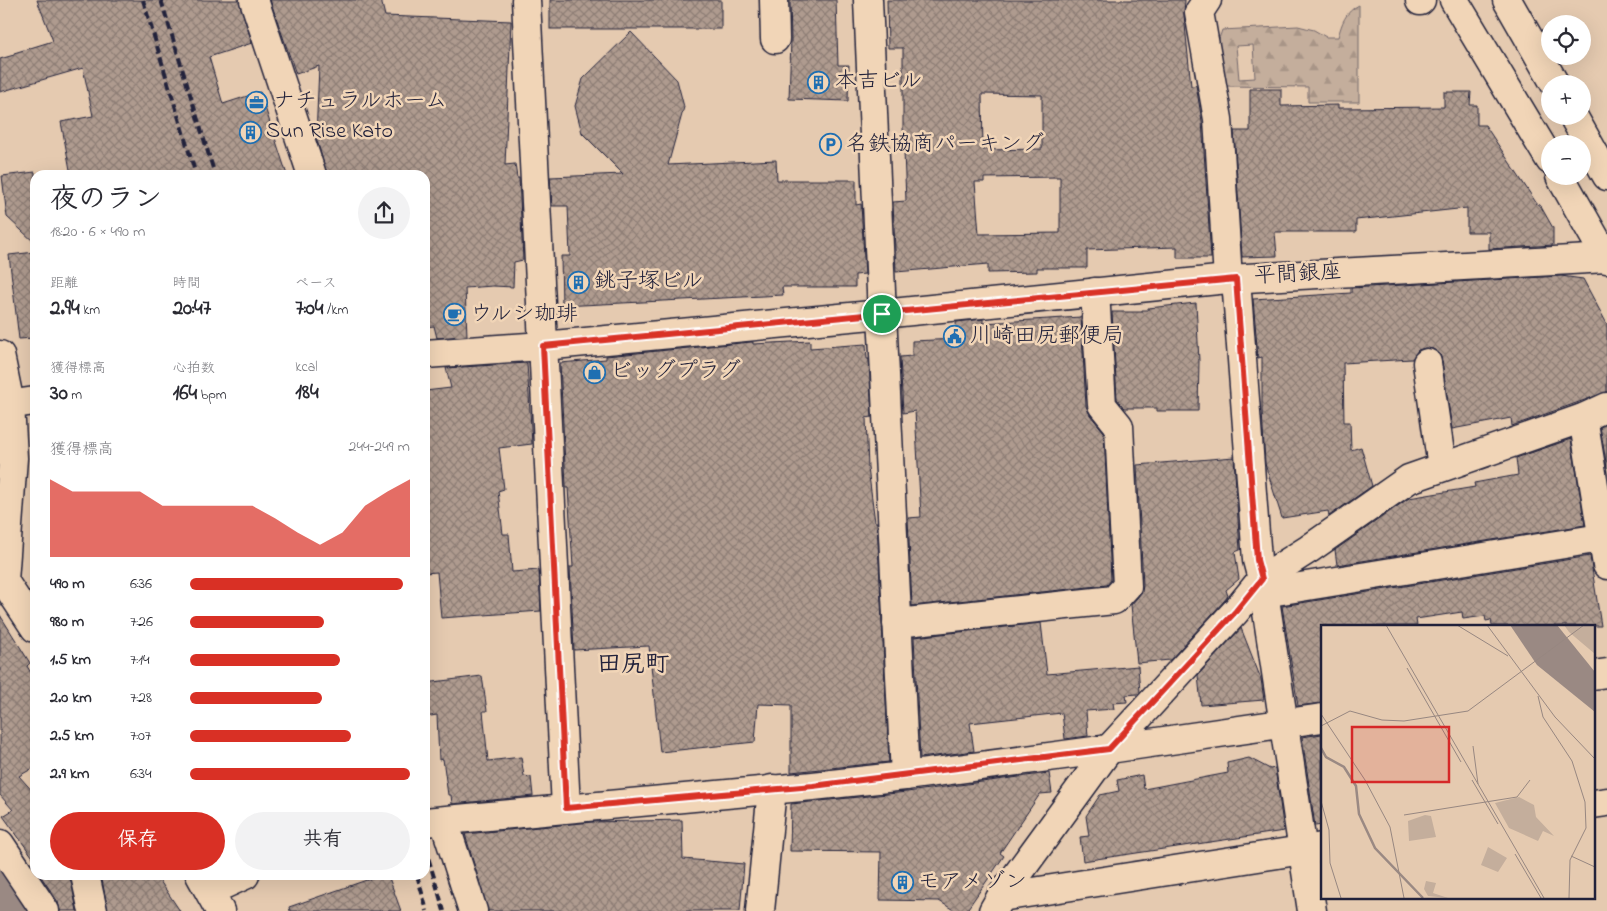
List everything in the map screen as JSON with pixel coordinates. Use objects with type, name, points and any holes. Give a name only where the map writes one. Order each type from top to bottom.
[{"type":"main road","points":[[254,0],[310,170]]},
{"type":"main road","points":[[526,0],[543,346],[549,660],[566,808]]},
{"type":"main road","points":[[774,0],[774,39]]},
{"type":"main road","points":[[868,0],[905,776]]},
{"type":"main road","points":[[1207,0],[1199,12],[1218,119],[1257,560],[1263,586],[1284,724],[1312,848],[1312,911]]},
{"type":"main road","points":[[1454,0],[1541,145]]},
{"type":"main road","points":[[1507,0],[1550,75]]},
{"type":"main road","points":[[1578,125],[1607,176]]},
{"type":"main road","points":[[1565,185],[1607,259]]},
{"type":"main road","name":"平間銀座","points":[[430,354],[543,346],[1232,279],[1607,259]]},
{"type":"main road","points":[[897,623],[1114,600],[1127,586],[1119,426],[1102,405],[1095,292]]},
{"type":"main road","points":[[0,355],[15,404],[13,458],[2,578],[30,620]]},
{"type":"main road","points":[[1427,363],[1442,467]]},
{"type":"main road","points":[[997,904],[1109,749],[1236,611],[1263,586],[1309,549],[1409,478],[1595,412],[1607,565]]},
{"type":"main road","points":[[1263,586],[1605,538]]},
{"type":"main road","points":[[1594,675],[1607,673]]},
{"type":"main road","points":[[473,911],[434,822],[905,776],[1321,718]]},
{"type":"main road","points":[[760,911],[772,789]]},
{"type":"main road","points":[[1594,804],[1607,802]]},
{"type":"main road","points":[[0,844],[45,911]]},
{"type":"main road","points":[[997,904],[1312,848]]},
{"type":"main road","points":[[86,880],[93,911]]},
{"type":"main road","points":[[210,892],[235,880]]},
{"type":"green space","points":[[1359,5],[1359,102],[1308,102],[1308,87],[1222,86],[1217,45],[1222,30],[1298,26],[1314,30],[1326,37],[1338,37],[1345,18]],"holes":[[[1253,45],[1255,78],[1239,79],[1236,46]]]},
{"type":"building","points":[[37,0],[239,0],[252,43],[209,57],[223,104],[260,92],[285,170],[70,170],[61,122],[93,116],[83,68],[0,92],[0,59],[53,41]]},
{"type":"building","points":[[270,0],[381,0],[385,16],[511,21],[505,165],[515,164],[517,178],[519,178],[523,260],[514,262],[513,287],[465,288],[467,336],[437,338],[434,326],[430,326],[430,170],[326,170],[316,137],[319,66],[296,74]]},
{"type":"building","points":[[550,0],[721,0],[721,29],[550,29]]},
{"type":"building","points":[[790,0],[836,0],[838,65],[849,65],[848,101],[789,99]]},
{"type":"building","points":[[887,0],[1185,0],[1184,15],[1191,86],[1196,85],[1202,121],[1211,258],[1177,258],[1177,247],[1087,250],[1087,268],[1037,268],[1037,272],[988,273],[988,264],[896,272],[893,202],[906,201],[903,127],[903,48],[888,48]],"holes":[[[982,94],[1042,95],[1042,149],[983,150]],[[1060,177],[1060,233],[979,234],[975,182],[984,182],[984,178]]]},
{"type":"building","points":[[631,32],[677,80],[684,107],[668,165],[776,160],[777,180],[856,180],[856,205],[861,204],[865,274],[855,275],[855,287],[782,287],[783,295],[562,306],[561,256],[570,256],[568,206],[552,206],[550,177],[623,174],[582,133],[575,106],[583,79]]},
{"type":"building","points":[[1250,89],[1281,89],[1281,106],[1338,105],[1338,108],[1444,107],[1444,92],[1471,92],[1470,105],[1477,105],[1477,125],[1485,125],[1537,204],[1540,205],[1553,228],[1553,245],[1489,249],[1489,232],[1467,232],[1467,208],[1356,220],[1356,232],[1275,232],[1277,256],[1242,257],[1234,131],[1250,131]]},
{"type":"building","points":[[30,173],[30,238],[7,217],[2,176]]},
{"type":"building","points":[[30,253],[30,338],[19,339],[9,255]]},
{"type":"building","points":[[1561,276],[1583,279],[1607,324],[1607,392],[1512,426],[1511,418],[1452,429],[1442,361],[1440,354],[1433,349],[1425,348],[1418,350],[1412,359],[1343,363],[1344,422],[1350,422],[1351,450],[1361,447],[1372,486],[1329,516],[1328,511],[1282,518],[1265,464],[1262,411],[1262,357],[1258,358],[1253,299],[1351,293],[1351,288]]},
{"type":"building","points":[[1196,303],[1199,361],[1198,411],[1157,411],[1157,408],[1124,408],[1117,399],[1112,312],[1142,312],[1142,310],[1148,310],[1148,308]]},
{"type":"building","points":[[1081,317],[1086,406],[1090,415],[1104,432],[1111,580],[1107,585],[912,606],[908,518],[921,517],[915,411],[903,413],[900,357],[912,356],[912,341],[957,339],[956,322],[983,319],[983,323]]},
{"type":"building","points":[[810,341],[810,348],[866,344],[867,359],[869,359],[872,417],[866,418],[868,468],[875,522],[877,522],[889,762],[791,772],[791,705],[758,704],[755,742],[660,752],[649,646],[574,650],[570,567],[573,567],[568,488],[566,488],[560,363],[606,359],[606,356],[751,342],[753,344]]},
{"type":"building","points":[[527,363],[532,444],[499,448],[504,489],[498,491],[503,534],[509,534],[512,572],[539,570],[541,611],[441,618],[437,572],[430,573],[430,390],[451,388],[446,368]]},
{"type":"building","points":[[1607,424],[1607,468],[1600,427]]},
{"type":"building","points":[[1571,439],[1585,525],[1337,565],[1335,550],[1409,498],[1475,487],[1474,483],[1518,475],[1516,458]]},
{"type":"building","points":[[1234,457],[1240,550],[1235,552],[1239,579],[1226,590],[1228,596],[1224,601],[1170,660],[1137,663],[1131,605],[1142,592],[1143,585],[1137,465]]},
{"type":"building","points":[[1590,556],[1601,626],[1492,625],[1491,620],[1486,621],[1485,616],[1463,619],[1462,612],[1416,619],[1417,625],[1321,625],[1321,703],[1298,706],[1282,606]]},
{"type":"building","points":[[0,615],[30,663],[27,666],[30,671],[30,770],[19,776],[30,788],[30,853],[3,816],[13,810],[0,795]]},
{"type":"building","points":[[1041,623],[1047,674],[1138,666],[1140,692],[1138,694],[1126,695],[1127,702],[1113,703],[1114,709],[1086,711],[1088,736],[1065,739],[1062,713],[970,723],[974,751],[920,758],[914,637]]},
{"type":"building","points":[[1241,628],[1261,679],[1264,700],[1201,705],[1198,675]]},
{"type":"building","points":[[482,676],[487,711],[483,711],[488,761],[521,757],[524,776],[531,777],[533,796],[452,804],[451,795],[448,795],[443,759],[439,760],[437,715],[430,716],[430,682]]},
{"type":"building","points":[[1321,734],[1321,825],[1315,826],[1302,737]]},
{"type":"building","points":[[1249,758],[1270,769],[1275,768],[1284,831],[1083,861],[1080,837],[1089,836],[1086,816],[1100,795],[1119,791],[1117,780],[1142,775],[1144,789],[1228,773],[1227,763]]},
{"type":"building","points":[[1049,773],[1052,793],[1040,794],[1000,853],[1004,856],[966,911],[955,911],[939,901],[880,900],[881,852],[790,851],[791,804],[907,792]]},
{"type":"building","points":[[682,820],[683,859],[744,864],[740,911],[488,911],[465,834],[592,822]]},
{"type":"building","points":[[43,880],[71,880],[77,911],[60,911],[58,902]]},
{"type":"building","points":[[102,880],[159,880],[180,911],[108,911]]},
{"type":"building","points":[[367,880],[390,880],[401,911],[290,911],[289,907]]},
{"type":"waterway","points":[[0,893],[11,911]]},
{"type":"railway","points":[[143,0],[194,170]]},
{"type":"railway","points":[[161,0],[213,170]]},
{"type":"railway","points":[[430,864],[444,911]]},
{"type":"railway","points":[[418,880],[427,911]]},
{"type":"place","name":"本吉ビル","points":[[819,82]]},
{"type":"place","name":"ナチュラルホーム","points":[[257,102]]},
{"type":"place","name":"Sun Rise Kato","points":[[250,132]]},
{"type":"place","name":"名鉄協商パーキング","points":[[830,145]]},
{"type":"place","name":"銚子塚ビル","points":[[578,282]]},
{"type":"place","name":"ウルシ珈琲","points":[[454,315]]},
{"type":"place","name":"川崎田尻郵便局","points":[[954,337]]},
{"type":"place","name":"ビッグプラグ","points":[[594,372]]},
{"type":"place","name":"モアメゾン","points":[[902,883]]},
{"type":"district","name":"田尻町","points":[[633,665]]},
{"type":"route","points":[[1236,279],[1257,560],[1262,579],[1236,611],[1109,749],[813,786],[566,808],[543,346],[882,314],[1236,279]]}]
